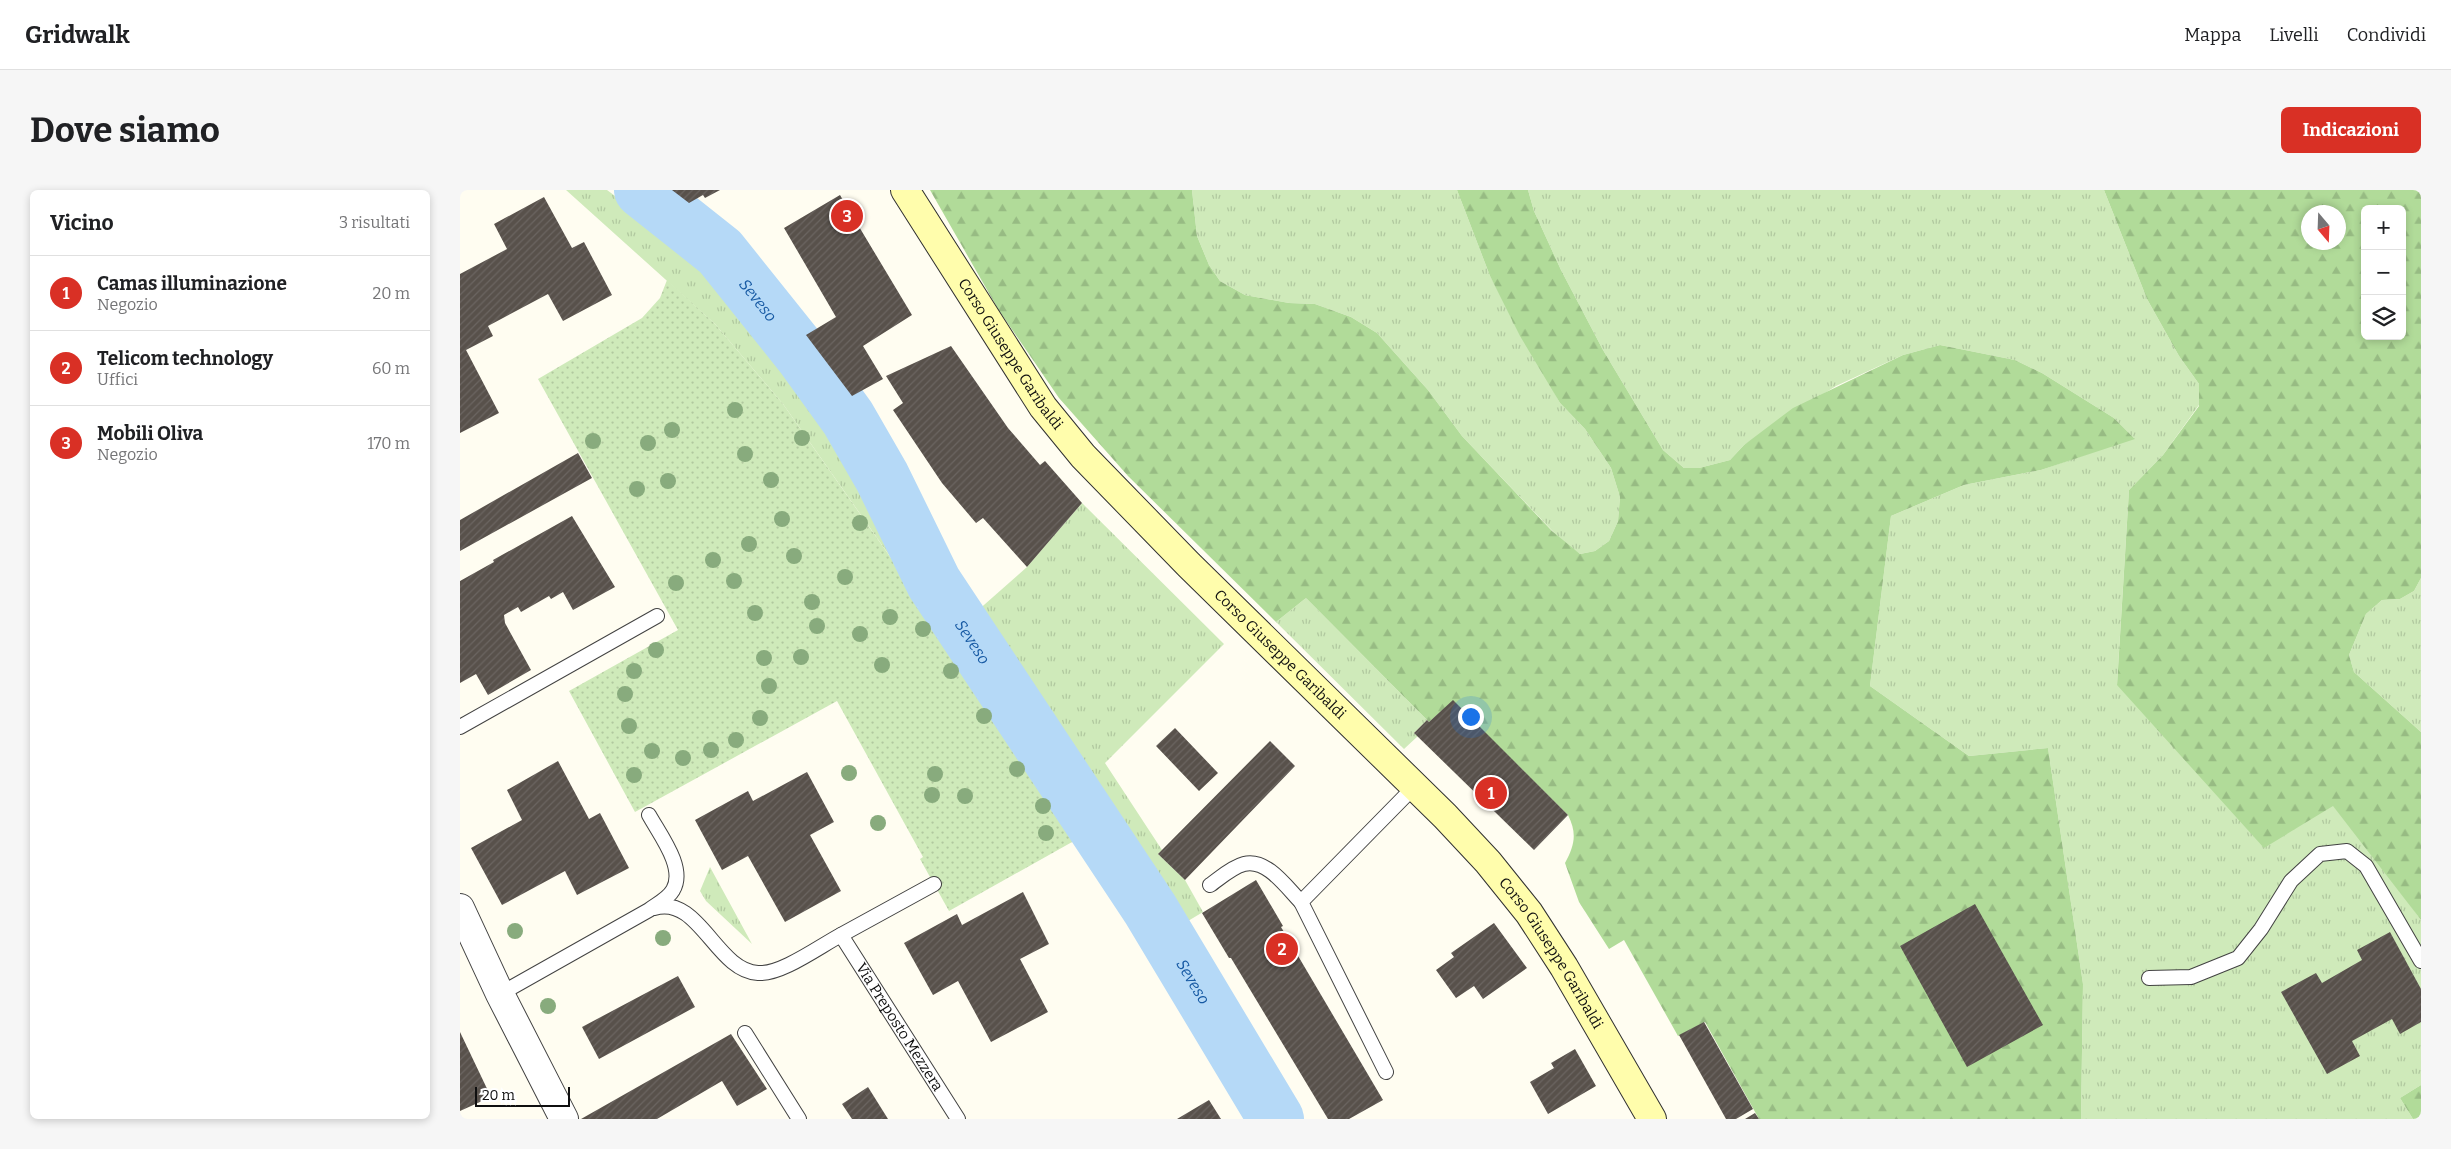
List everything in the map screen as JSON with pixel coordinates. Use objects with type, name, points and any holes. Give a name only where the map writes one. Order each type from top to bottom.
[{"type":"main road","name":"Corso Giuseppe Garibaldi","points":[[905,190],[1012,362],[1043,408],[1083,456],[1190,565],[1415,786],[1488,862],[1530,913],[1564,967],[1652,1119]]},
{"type":"street","points":[[460,908],[500,994],[564,1119]]},
{"type":"lane","points":[[460,727],[657,616]]},
{"type":"lane","points":[[1301,902],[1415,786]]},
{"type":"lane","points":[[500,994],[649,910],[670,894],[676,878],[675,866],[670,853],[649,816]]},
{"type":"lane","points":[[2149,978],[2191,977],[2238,958],[2260,929],[2291,881],[2320,854],[2347,851],[2366,866],[2421,961]]},
{"type":"lane","points":[[1210,885],[1244,864],[1257,864],[1267,868],[1301,902],[1386,1072]]},
{"type":"lane","points":[[649,910],[664,905],[678,908],[732,961],[743,969],[758,974],[772,972],[786,966],[934,884]]},
{"type":"lane","name":"Via Preposto Mezzera","points":[[841,935],[958,1119]]},
{"type":"lane","points":[[745,1033],[800,1119]]},
{"type":"green space","points":[[566,190],[607,190],[657,227],[714,277],[784,359],[823,414],[867,493],[922,602],[783,404],[715,324]]},
{"type":"green space","points":[[930,190],[1192,190],[1197,236],[1209,265],[1220,281],[1245,295],[1289,303],[1315,304],[1351,317],[1377,333],[1428,390],[1462,436],[1552,531],[1580,554],[1595,551],[1609,541],[1618,521],[1620,497],[1611,468],[1585,429],[1560,403],[1520,336],[1490,276],[1457,190],[1528,190],[1534,211],[1561,270],[1603,350],[1663,450],[1684,468],[1699,468],[1730,460],[1744,445],[1793,408],[1903,355],[1940,345],[2015,360],[2042,373],[2114,418],[2135,439],[2041,470],[1964,485],[1891,516],[1870,686],[1969,756],[2048,748],[2083,984],[2081,1119],[1759,1119],[1705,1022],[1678,1036],[1624,940],[1609,949],[1579,902],[1565,863],[1574,839],[1573,828],[1568,815],[1453,701],[1429,722],[1306,598],[1276,622],[1128,476],[1059,398],[998,309]]},
{"type":"green space","points":[[1192,190],[1457,190],[1490,276],[1560,403],[1585,429],[1611,468],[1620,497],[1618,521],[1609,541],[1595,551],[1580,554],[1563,542],[1462,436],[1428,390],[1377,333],[1351,317],[1315,304],[1289,303],[1245,295],[1220,281],[1209,265],[1197,236]]},
{"type":"green space","points":[[1528,190],[2104,190],[2147,299],[2179,356],[2199,384],[2199,405],[2163,455],[2129,490],[2117,684],[2333,805],[2421,920],[2421,1085],[2400,1098],[2413,1119],[2081,1119],[2083,984],[2048,748],[1969,756],[1870,686],[1891,516],[1964,485],[2041,470],[2134,438],[2114,418],[2042,373],[2015,360],[1940,345],[1903,355],[1836,386],[1744,445],[1730,460],[1699,468],[1684,468],[1663,450],[1603,350],[1561,270],[1534,211]]},
{"type":"green space","points":[[2104,190],[2421,190],[2421,578],[2414,591],[2400,599],[2382,600],[2366,614],[2349,655],[2354,672],[2421,732],[2421,920],[2333,806],[2264,848],[2117,685],[2129,490],[2163,455],[2199,406],[2199,384],[2179,356],[2147,299]]},
{"type":"green space","points":[[667,280],[715,324],[783,404],[1015,735],[1081,837],[949,911],[920,859],[923,857],[837,701],[635,812],[569,691],[678,630],[538,379],[642,318],[660,298]]},
{"type":"green space","points":[[1082,503],[1224,644],[1105,763],[1162,850],[1158,854],[1185,880],[1203,912],[1183,924],[976,612],[1027,567]]},
{"type":"green space","points":[[2421,578],[2421,732],[2354,672],[2349,655],[2366,614],[2382,600],[2400,599],[2414,591]]},
{"type":"green space","points":[[1306,598],[1427,720],[1414,733],[1418,736],[1404,749],[1276,622]]},
{"type":"green space","points":[[710,867],[752,944],[706,901],[700,891]]},
{"type":"green space","points":[[2421,1085],[2421,1119],[2413,1119],[2400,1098]]},
{"type":"building","points":[[672,190],[720,190],[705,198],[703,195],[689,203]]},
{"type":"building","points":[[840,195],[912,315],[863,346],[883,379],[852,396],[806,335],[836,317],[784,228]]},
{"type":"building","points":[[544,197],[572,248],[584,242],[612,295],[563,321],[548,294],[488,326],[493,336],[466,350],[499,413],[460,433],[460,274],[507,249],[494,224]]},
{"type":"building","points":[[951,346],[1008,428],[1040,465],[1045,461],[1082,503],[1027,567],[983,518],[976,523],[942,483],[893,410],[903,403],[886,376]]},
{"type":"building","points":[[578,453],[592,478],[460,551],[460,520]]},
{"type":"building","points":[[572,516],[615,587],[573,610],[563,592],[551,599],[549,596],[521,612],[518,607],[504,615],[505,623],[531,670],[488,695],[476,674],[460,683],[460,581],[494,562],[493,560]]},
{"type":"building","points":[[1453,700],[1568,815],[1534,850],[1414,733],[1427,720],[1429,722]]},
{"type":"building","points":[[1175,728],[1218,773],[1199,791],[1156,746]]},
{"type":"building","points":[[1270,741],[1295,766],[1185,880],[1158,854]]},
{"type":"building","points":[[558,761],[589,819],[600,813],[629,868],[577,895],[565,871],[502,905],[471,848],[522,820],[507,790]]},
{"type":"building","points":[[807,772],[834,822],[810,835],[841,891],[785,922],[748,856],[722,870],[695,820],[748,791],[753,801]]},
{"type":"building","points":[[1256,880],[1283,926],[1281,927],[1383,1100],[1349,1119],[1328,1119],[1202,913]]},
{"type":"building","points":[[1023,892],[1049,944],[1020,959],[1048,1012],[991,1042],[958,981],[933,995],[904,943],[957,914],[962,925]]},
{"type":"building","points":[[1975,904],[2043,1025],[1967,1067],[1900,946]]},
{"type":"building","points":[[1494,923],[1527,968],[1483,999],[1474,986],[1456,998],[1436,970],[1454,957],[1451,953]]},
{"type":"building","points":[[2390,932],[2421,989],[2421,1022],[2400,1034],[2392,1019],[2352,1041],[2360,1056],[2327,1074],[2281,992],[2316,973],[2322,983],[2362,960],[2357,950]]},
{"type":"building","points":[[678,976],[695,1007],[599,1059],[582,1027]]},
{"type":"building","points":[[1704,1022],[1753,1109],[1736,1119],[1726,1119],[1679,1035]]},
{"type":"building","points":[[460,1032],[491,1097],[460,1111]]},
{"type":"building","points":[[731,1034],[767,1089],[737,1106],[722,1081],[657,1119],[581,1119]]},
{"type":"building","points":[[1575,1049],[1596,1086],[1548,1114],[1530,1082],[1554,1068],[1551,1063]]},
{"type":"building","points":[[868,1087],[888,1119],[852,1119],[842,1104]]},
{"type":"building","points":[[1209,1100],[1221,1119],[1177,1119]]},
{"type":"building","points":[[1755,1113],[1759,1119],[1745,1119]]},
{"type":"waterway","name":"Seveso","points":[[642,190],[720,252],[804,357],[848,418],[882,477],[934,583],[1150,909],[1276,1119]]},
{"type":"place","name":"Mobili Oliva","points":[[847,216]]},
{"type":"place","name":"Camas illuminazione","points":[[1491,793]]},
{"type":"place","name":"Telicom technology","points":[[1282,949]]}]
